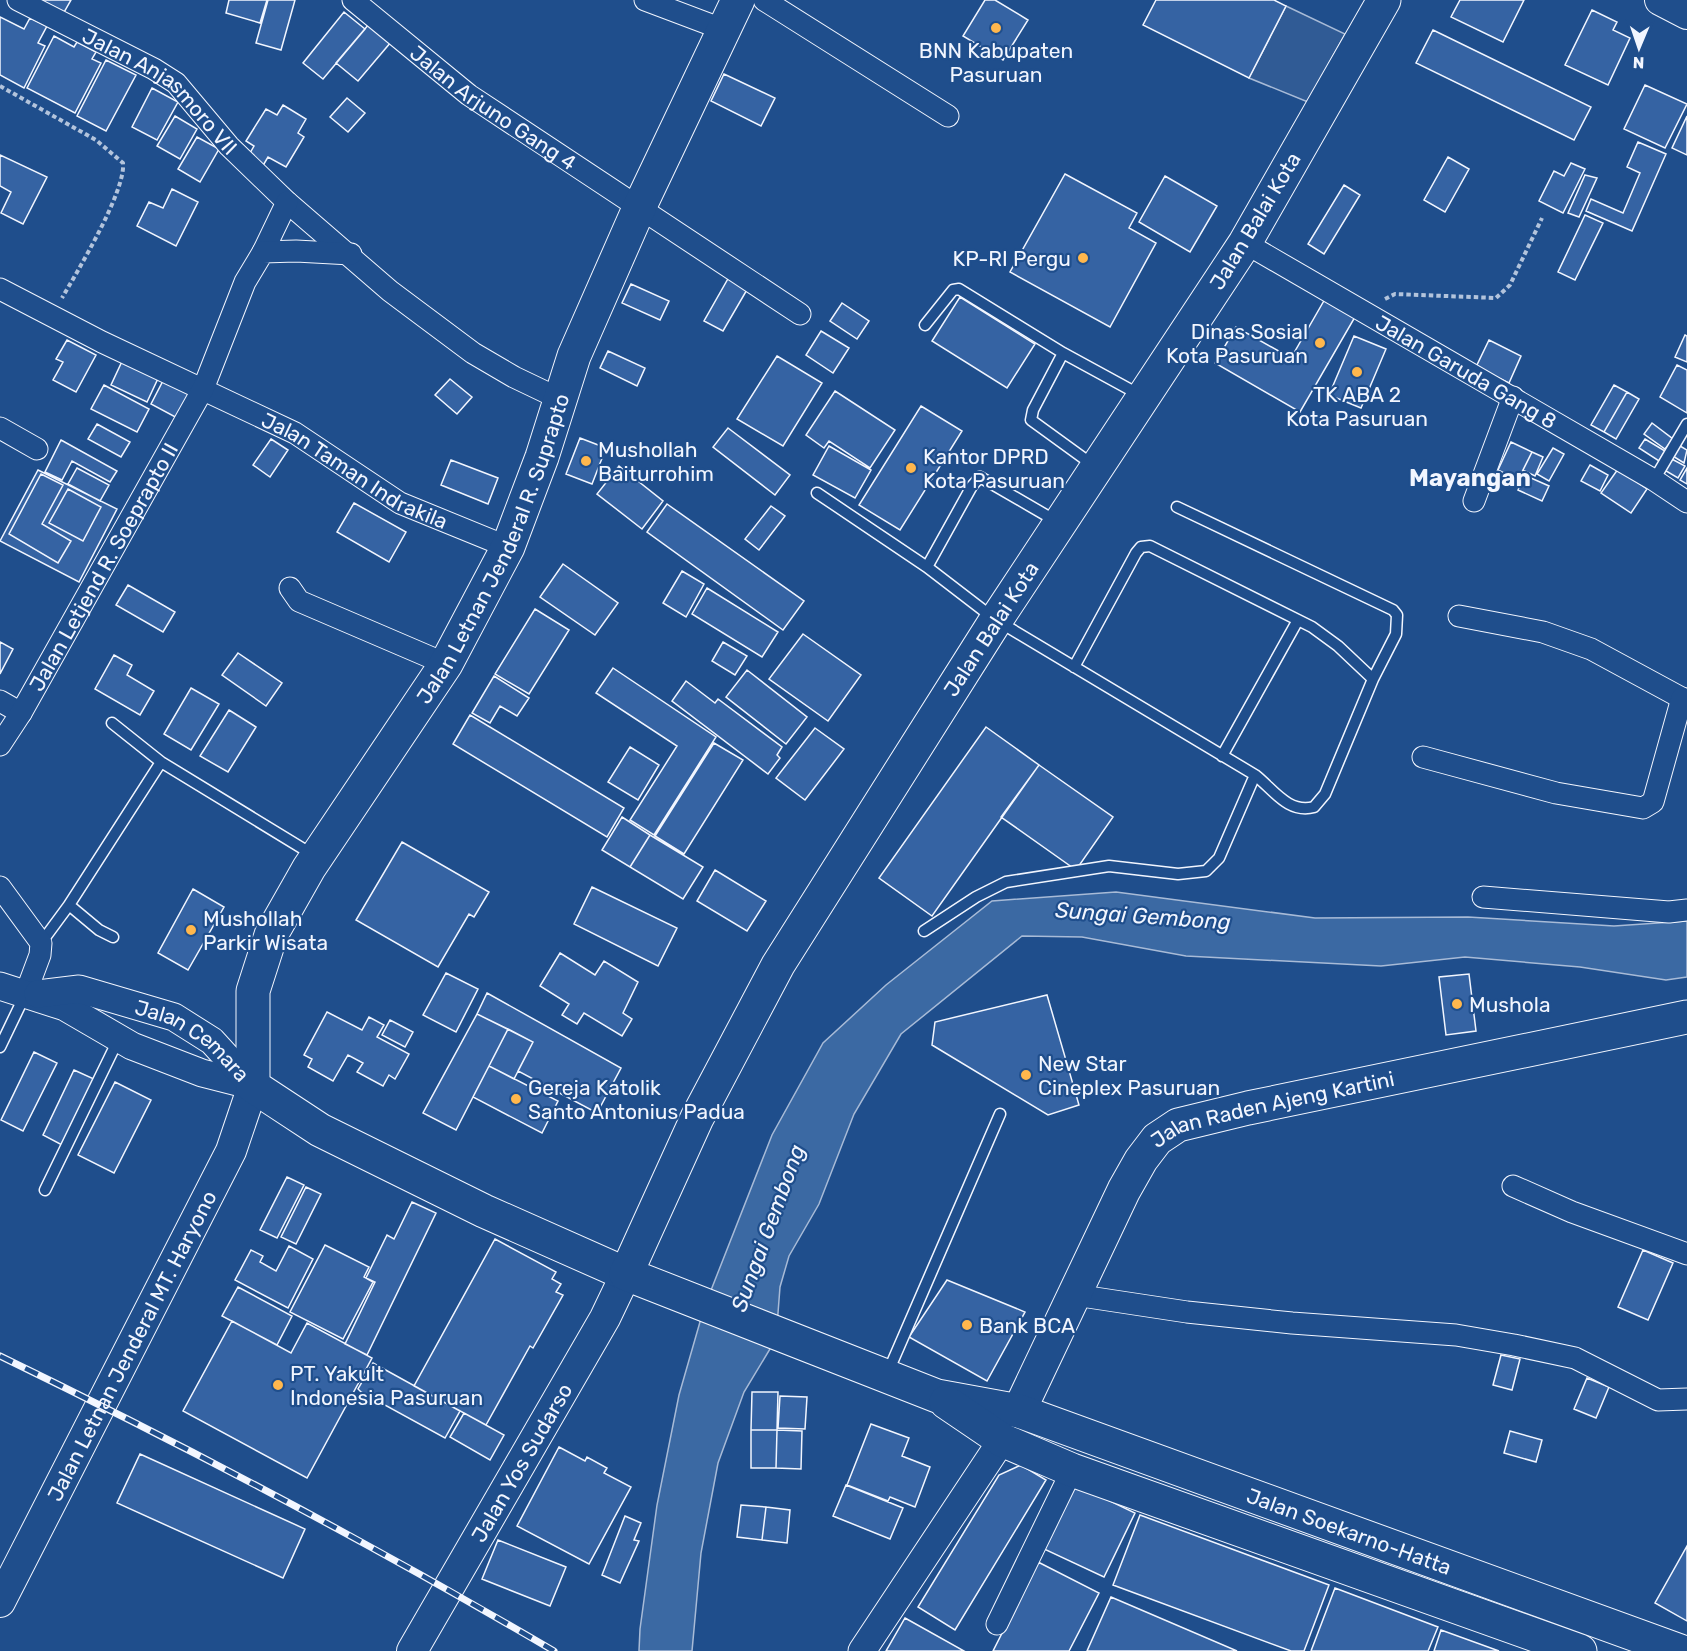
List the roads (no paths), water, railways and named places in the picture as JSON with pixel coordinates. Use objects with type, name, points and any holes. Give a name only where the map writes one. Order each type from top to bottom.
[{"type":"main road","name":"Jalan Letnan Jenderal R. Suprapto","points":[[253,1086],[253,991],[271,935],[318,858],[446,664],[508,547],[539,467],[573,356],[639,206],[722,29],[738,0]]},
{"type":"main road","name":"Jalan Balai Kota","points":[[626,1274],[697,1118],[778,965],[996,620],[1245,243],[1384,0]]},
{"type":"main road","points":[[1660,0],[1687,14]]},
{"type":"main road","name":"Jalan Raden Ajeng Kartini","points":[[1019,1411],[1124,1190],[1141,1160],[1157,1139],[1178,1125],[1248,1108],[1687,1017]]},
{"type":"main road","points":[[253,1086],[320,1130],[484,1211],[626,1274],[937,1396]]},
{"type":"main road","name":"Jalan Letnan Jenderal MT. Haryono","points":[[0,1602],[231,1151],[253,1086]]},
{"type":"main road","name":"Jalan Yos Sudarso","points":[[412,1651],[599,1328],[626,1274]]},
{"type":"main road","name":"Jalan Soekarno-Hatta","points":[[937,1396],[1019,1411],[1680,1651]]},
{"type":"main road","name":"Jalan Soekarno-Hatta","points":[[937,1396],[1002,1440],[1072,1470],[1580,1651]]},
{"type":"main road","points":[[1002,1440],[1019,1411]]},
{"type":"street","name":"Jalan Anjasmoro VII","points":[[18,0],[154,69],[176,83],[229,146],[287,202]]},
{"type":"street","name":"Jalan Arjuno Gang 4","points":[[352,0],[469,95],[800,314]]},
{"type":"street","points":[[645,0],[722,29]]},
{"type":"street","points":[[764,0],[948,116]]},
{"type":"street","points":[[203,388],[237,302],[287,202],[351,254],[390,291],[473,353],[514,377],[560,399]]},
{"type":"street","name":"Jalan Garuda Gang 8","points":[[1245,243],[1654,480],[1687,502]]},
{"type":"street","points":[[262,252],[296,250],[351,254]]},
{"type":"street","name":"Jalan Taman Indrakila","points":[[0,289],[51,316],[295,433],[400,503],[508,547]]},
{"type":"street","name":"Jalan Letjend R. Soeprapto II","points":[[0,746],[21,713],[203,388]]},
{"type":"street","points":[[1474,501],[1513,398]]},
{"type":"street","points":[[0,429],[37,449]]},
{"type":"street","points":[[290,588],[298,601],[446,664]]},
{"type":"street","points":[[1423,757],[1556,793],[1643,808],[1653,802],[1684,699],[1591,649],[1543,632],[1459,616]]},
{"type":"street","points":[[0,701],[21,713]]},
{"type":"street","points":[[0,887],[41,943],[40,955],[25,995]]},
{"type":"street","points":[[1483,897],[1669,912],[1687,910]]},
{"type":"street","name":"Jalan Cemara","points":[[0,986],[65,1007],[132,1046],[202,1073],[253,1086]]},
{"type":"street","name":"Jalan Cemara","points":[[25,995],[79,989],[174,1017],[212,1041],[253,1086]]},
{"type":"street","points":[[1513,1186],[1572,1212],[1687,1254]]},
{"type":"street","points":[[1075,1295],[1187,1312],[1292,1323],[1433,1333],[1514,1345],[1575,1358],[1658,1400],[1687,1399]]},
{"type":"street","points":[[862,1651],[1002,1440]]},
{"type":"street","points":[[997,1624],[1072,1470]]},
{"type":"lane","points":[[925,325],[953,290],[959,289],[1063,353],[1143,397]]},
{"type":"lane","points":[[1063,353],[1033,410],[1031,420],[1096,467]]},
{"type":"lane","points":[[1654,480],[1687,424]]},
{"type":"lane","points":[[927,567],[972,486],[980,477],[1059,523]]},
{"type":"lane","points":[[817,493],[927,567],[996,620],[1255,775],[1296,808],[1314,807],[1325,794],[1373,679],[1396,634],[1397,615],[1393,610],[1177,507]]},
{"type":"lane","points":[[1074,667],[1136,553],[1144,546],[1158,549],[1298,620],[1338,646],[1373,679]]},
{"type":"lane","points":[[1222,756],[1298,620]]},
{"type":"lane","points":[[112,723],[161,762],[318,858]]},
{"type":"lane","points":[[41,943],[69,905],[161,762]]},
{"type":"lane","points":[[924,931],[976,897],[1006,882],[1109,866],[1178,874],[1206,871],[1219,858],[1255,775]]},
{"type":"lane","points":[[69,905],[99,930],[113,937]]},
{"type":"lane","points":[[0,1047],[25,995]]},
{"type":"lane","points":[[45,1190],[119,1038]]},
{"type":"lane","points":[[886,1376],[1000,1114]]},
{"type":"water","name":"Sungai Gembong","points":[[1116,892],[1315,918],[1468,917],[1614,926],[1687,921],[1687,977],[1666,980],[1580,967],[1465,957],[1381,966],[1186,956],[1082,937],[1022,936],[901,1034],[854,1114],[819,1204],[789,1256],[780,1287],[776,1339],[744,1392],[718,1463],[701,1553],[692,1651],[639,1651],[657,1505],[679,1395],[704,1308],[772,1135],[823,1043],[886,985],[992,901]]},
{"type":"railway","points":[[0,1356],[280,1498],[554,1651]]},
{"type":"place","name":"BNN Kabupaten Pasuruan","points":[[996,28]]},
{"type":"place","name":"KP-RI Pergu","points":[[1083,258]]},
{"type":"place","name":"Dinas Sosial Kota Pasuruan","points":[[1320,343]]},
{"type":"place","name":"TK ABA 2 Kota Pasuruan","points":[[1357,372]]},
{"type":"place","name":"Mushollah Baiturrohim","points":[[586,461]]},
{"type":"place","name":"Kantor DPRD Kota Pasuruan","points":[[911,468]]},
{"type":"place","name":"Mushollah Parkir Wisata","points":[[191,930]]},
{"type":"place","name":"Mushola","points":[[1457,1004]]},
{"type":"place","name":"New Star Cineplex Pasuruan","points":[[1026,1075]]},
{"type":"place","name":"Gereja Katolik Santo Antonius Padua","points":[[516,1099]]},
{"type":"place","name":"Bank BCA","points":[[967,1325]]},
{"type":"place","name":"PT. Yakult Indonesia Pasuruan","points":[[278,1385]]},
{"type":"district","name":"Mayangan","points":[[1470,478]]}]
